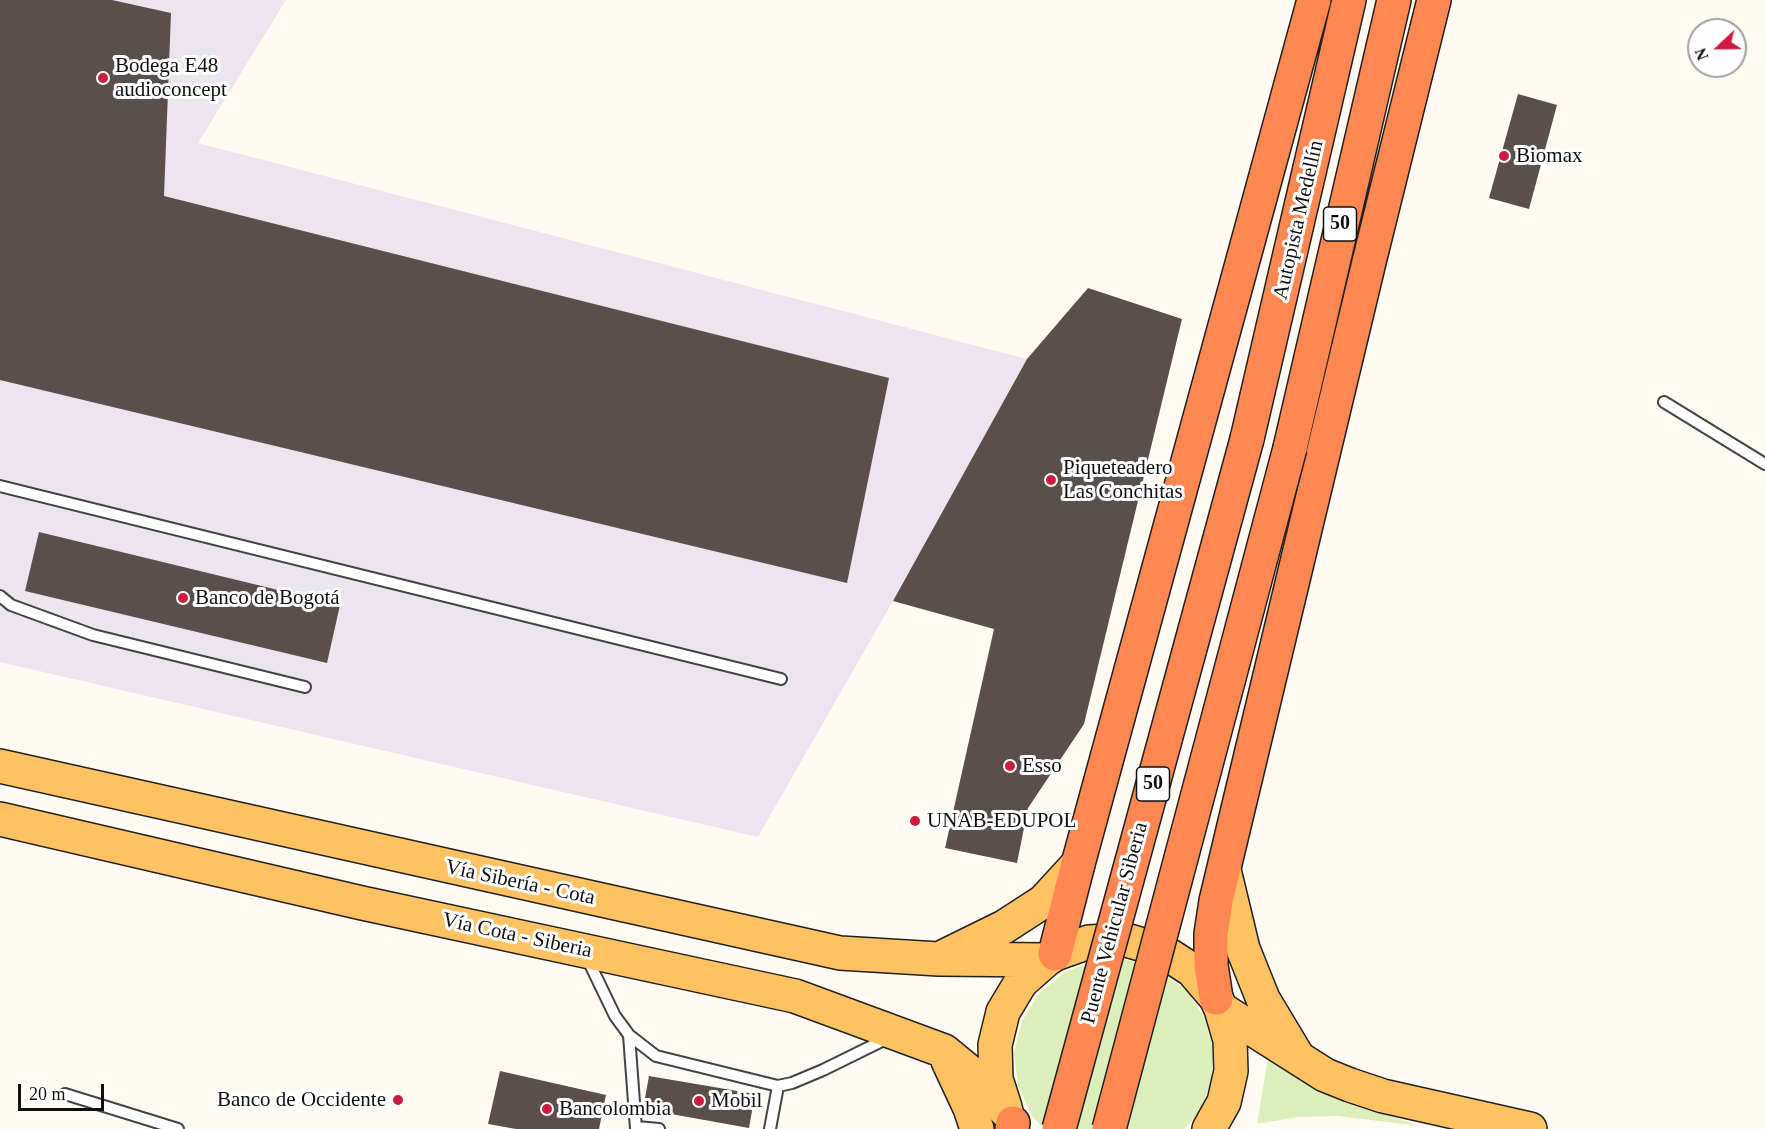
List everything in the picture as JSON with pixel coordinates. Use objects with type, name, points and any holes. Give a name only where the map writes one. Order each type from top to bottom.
[{"type":"highway","points":[[1050,957],[1078,864],[1314,0]]},
{"type":"highway","name":"Autopista Medellín","points":[[1247,439],[1349,0]]},
{"type":"highway","name":"50","points":[[1109,1129],[1290,448],[1394,0]]},
{"type":"highway","points":[[1218,1004],[1211,965],[1211,934],[1224,870],[1434,0]]},
{"type":"highway","name":"Puente Vehicular Siberia","points":[[1059,1129],[1247,439]]},
{"type":"main road","name":"Vía Sibería - Cota","points":[[0,766],[840,953],[939,959],[1050,957]]},
{"type":"main road","name":"Vía Cota - Siberia","points":[[0,819],[339,898],[688,975],[795,996],[944,1052],[977,1078],[1012,1123]]},
{"type":"main road","points":[[939,959],[1004,927],[1044,901],[1078,864]]},
{"type":"main road","points":[[1224,870],[1243,949],[1263,999],[1300,1060]]},
{"type":"main road","points":[[1012,1123],[996,1079],[995,1045],[1003,1012],[1021,982],[1050,957],[1089,942],[1126,940],[1161,950],[1192,970],[1218,1004],[1325,1075],[1383,1096],[1530,1129]]},
{"type":"main road","points":[[1209,1129],[1224,1102],[1231,1071],[1230,1040],[1218,1004]]},
{"type":"main road","points":[[944,1052],[970,1108],[977,1129]]},
{"type":"lane","points":[[1665,402],[1765,464]]},
{"type":"lane","points":[[0,486],[781,679]]},
{"type":"lane","points":[[0,596],[11,605],[93,635],[305,687]]},
{"type":"lane","points":[[583,950],[615,1016],[629,1035],[656,1056],[778,1086],[792,1083],[823,1070],[897,1034]]},
{"type":"lane","points":[[629,1035],[636,1128],[659,1129]]},
{"type":"lane","points":[[770,1129],[778,1086]]},
{"type":"lane","points":[[65,1094],[178,1129]]},
{"type":"shaded area","points":[[0,0],[286,0],[198,143],[1027,359],[893,601],[758,837],[0,662]]},
{"type":"green space","points":[[1096,960],[1129,960],[1160,971],[1187,991],[1205,1019],[1213,1051],[1211,1083],[1198,1114],[1184,1129],[1044,1129],[1032,1116],[1018,1086],[1014,1053],[1022,1021],[1039,993],[1065,972]]},
{"type":"green space","points":[[1268,1058],[1303,1082],[1339,1100],[1420,1126],[1338,1116],[1298,1117],[1257,1124]]},
{"type":"building","points":[[0,0],[112,0],[171,13],[164,196],[889,378],[847,583],[0,380]]},
{"type":"building","points":[[1518,94],[1557,105],[1529,209],[1489,198]]},
{"type":"building","name":"Piqueteadero Las Conchitas","points":[[1088,288],[1182,319],[1084,724],[1028,808],[1017,863],[945,848],[994,629],[893,601],[1027,359]]},
{"type":"building","name":"Banco de Bogotá","points":[[39,532],[340,605],[327,663],[25,591]]},
{"type":"building","name":"Bancolombia","points":[[500,1071],[606,1095],[599,1129],[516,1129],[488,1124]]},
{"type":"building","name":"Mobil","points":[[649,1076],[755,1094],[749,1128],[643,1109]]},
{"type":"place","name":"Bodega E48 audioconcept","points":[[103,78]]},
{"type":"place","name":"Biomax","points":[[1504,156]]},
{"type":"place","name":"Piqueteadero Las Conchitas","points":[[1051,480]]},
{"type":"place","name":"Banco de Bogotá","points":[[183,598]]},
{"type":"place","name":"Esso","points":[[1010,766]]},
{"type":"place","name":"UNAB-EDUPOL","points":[[915,821]]},
{"type":"place","name":"Banco de Occidente","points":[[398,1100]]},
{"type":"place","name":"Mobil","points":[[699,1101]]},
{"type":"place","name":"Bancolombia","points":[[547,1109]]}]
